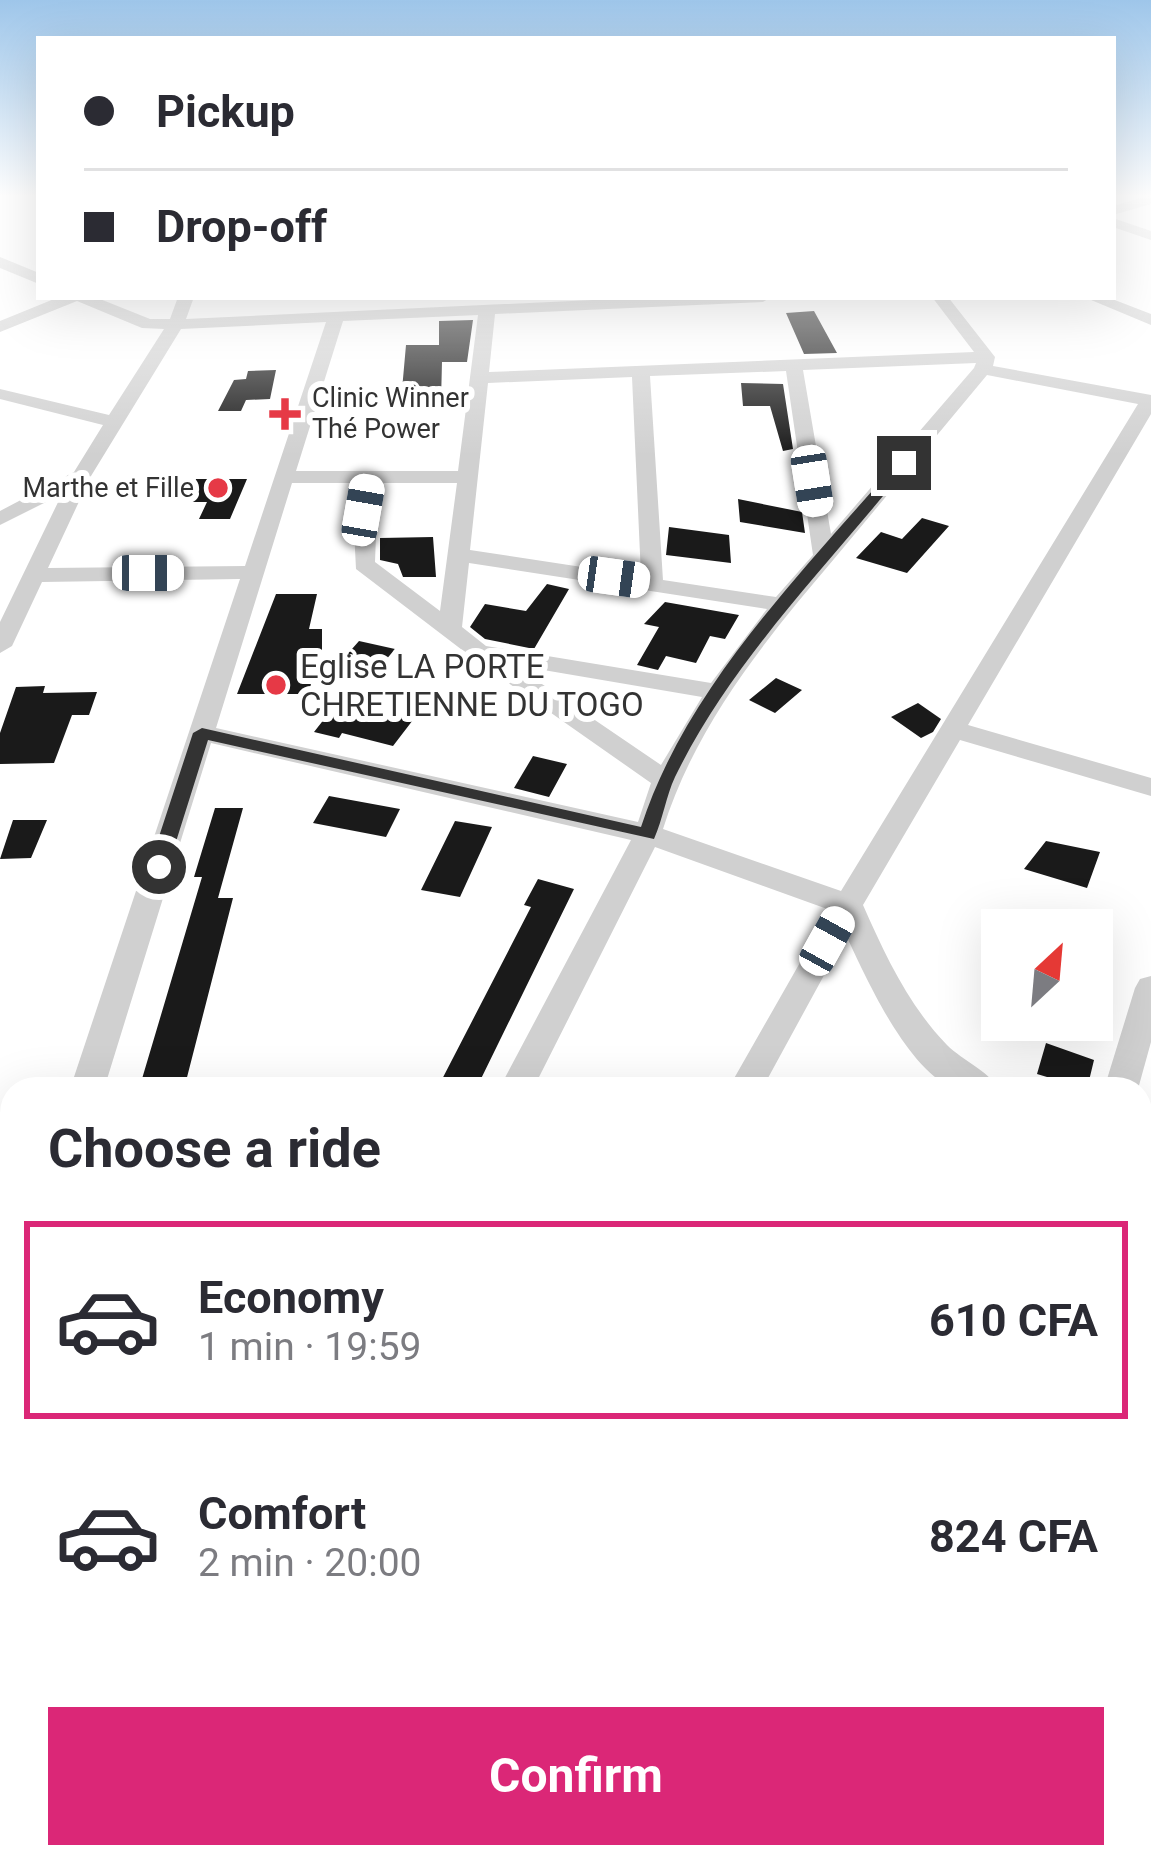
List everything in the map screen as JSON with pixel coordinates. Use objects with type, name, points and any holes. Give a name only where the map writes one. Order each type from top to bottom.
[{"type":"street","points":[[1116,298],[1144,296]]},
{"type":"street","points":[[0,327],[69,300]]},
{"type":"street","points":[[85,300],[148,324],[686,300]]},
{"type":"street","points":[[0,646],[81,476],[176,324],[184,300]]},
{"type":"street","points":[[393,316],[420,300]]},
{"type":"street","points":[[544,308],[561,300]]},
{"type":"street","points":[[942,300],[985,363]]},
{"type":"street","points":[[1099,300],[1151,320]]},
{"type":"street","points":[[450,628],[487,311]]},
{"type":"street","points":[[91,1077],[335,319]]},
{"type":"street","points":[[522,1077],[648,834],[665,780],[717,692],[782,605],[985,363]]},
{"type":"street","points":[[479,378],[985,363],[1151,400],[848,905],[752,1077]]},
{"type":"street","points":[[794,366],[824,557]]},
{"type":"street","points":[[641,372],[652,582]]},
{"type":"street","points":[[0,394],[117,423]]},
{"type":"street","points":[[0,414],[27,400]]},
{"type":"street","points":[[0,519],[81,476]]},
{"type":"street","points":[[284,477],[468,477]]},
{"type":"street","points":[[369,477],[363,510],[364,564],[478,651],[665,780]]},
{"type":"street","points":[[459,555],[782,605]]},
{"type":"street","points":[[37,575],[254,572]]},
{"type":"street","points":[[478,651],[717,692]]},
{"type":"street","points":[[956,730],[1151,787]]},
{"type":"street","points":[[202,733],[648,834],[848,905],[915,1028],[946,1067],[962,1077]]},
{"type":"street","points":[[1125,1077],[1151,988]]},
{"type":"building","points":[[814,311],[837,353],[804,354],[786,313]]},
{"type":"building","points":[[473,320],[467,362],[442,362],[441,401],[401,401],[406,345],[439,345],[439,321]]},
{"type":"building","points":[[276,370],[270,399],[246,400],[241,411],[218,411],[234,380],[246,379],[248,371]]},
{"type":"building","points":[[741,383],[783,384],[793,449],[783,451],[770,406],[743,406]]},
{"type":"building","points":[[196,479],[247,479],[230,519],[199,519],[207,502],[186,502]]},
{"type":"building","points":[[738,499],[802,512],[805,533],[740,522]]},
{"type":"building","points":[[922,518],[949,526],[907,573],[856,558],[881,532],[902,539]]},
{"type":"building","points":[[669,527],[729,535],[731,563],[666,555]]},
{"type":"building","points":[[433,537],[436,577],[403,577],[398,564],[380,560],[380,538]]},
{"type":"building","points":[[547,584],[569,589],[534,649],[485,639],[470,627],[485,604],[526,611]]},
{"type":"building","points":[[276,594],[317,594],[309,629],[322,629],[322,653],[317,652],[309,694],[237,694]]},
{"type":"building","points":[[665,602],[739,615],[725,639],[710,636],[696,663],[666,656],[658,670],[637,665],[659,627],[644,624]]},
{"type":"building","points":[[359,641],[395,649],[380,667],[344,658]]},
{"type":"building","points":[[776,678],[802,690],[775,713],[749,700]]},
{"type":"building","points":[[45,686],[43,693],[97,692],[89,715],[72,715],[54,763],[0,764],[0,733],[16,687]]},
{"type":"building","points":[[918,703],[941,719],[933,732],[921,738],[891,717]]},
{"type":"building","points":[[336,704],[387,717],[392,710],[416,716],[393,746],[342,733],[339,738],[314,732]]},
{"type":"building","points":[[533,756],[567,764],[549,797],[514,788]]},
{"type":"building","points":[[329,796],[400,809],[386,837],[313,823]]},
{"type":"building","points":[[215,808],[243,808],[218,898],[233,898],[187,1077],[143,1077],[202,877],[194,877]]},
{"type":"building","points":[[13,820],[47,820],[31,858],[0,859]]},
{"type":"building","points":[[455,821],[492,827],[460,897],[421,890]]},
{"type":"building","points":[[1046,841],[1100,852],[1087,888],[1024,869]]},
{"type":"building","points":[[538,879],[574,889],[482,1077],[443,1077],[531,907],[524,905]]},
{"type":"building","points":[[1046,1043],[1094,1060],[1090,1077],[1037,1074]]},
{"type":"place","name":"Clinic Winner Thé Power","points":[[285,414]]},
{"type":"place","name":"Marthe et Fille","points":[[218,488]]},
{"type":"place","name":"Eglise LA PORTE CHRETIENNE DU TOGO","points":[[276,685]]},
{"type":"route","points":[[159,867],[202,733],[648,834],[665,780],[717,692],[782,605],[904,463]]}]
